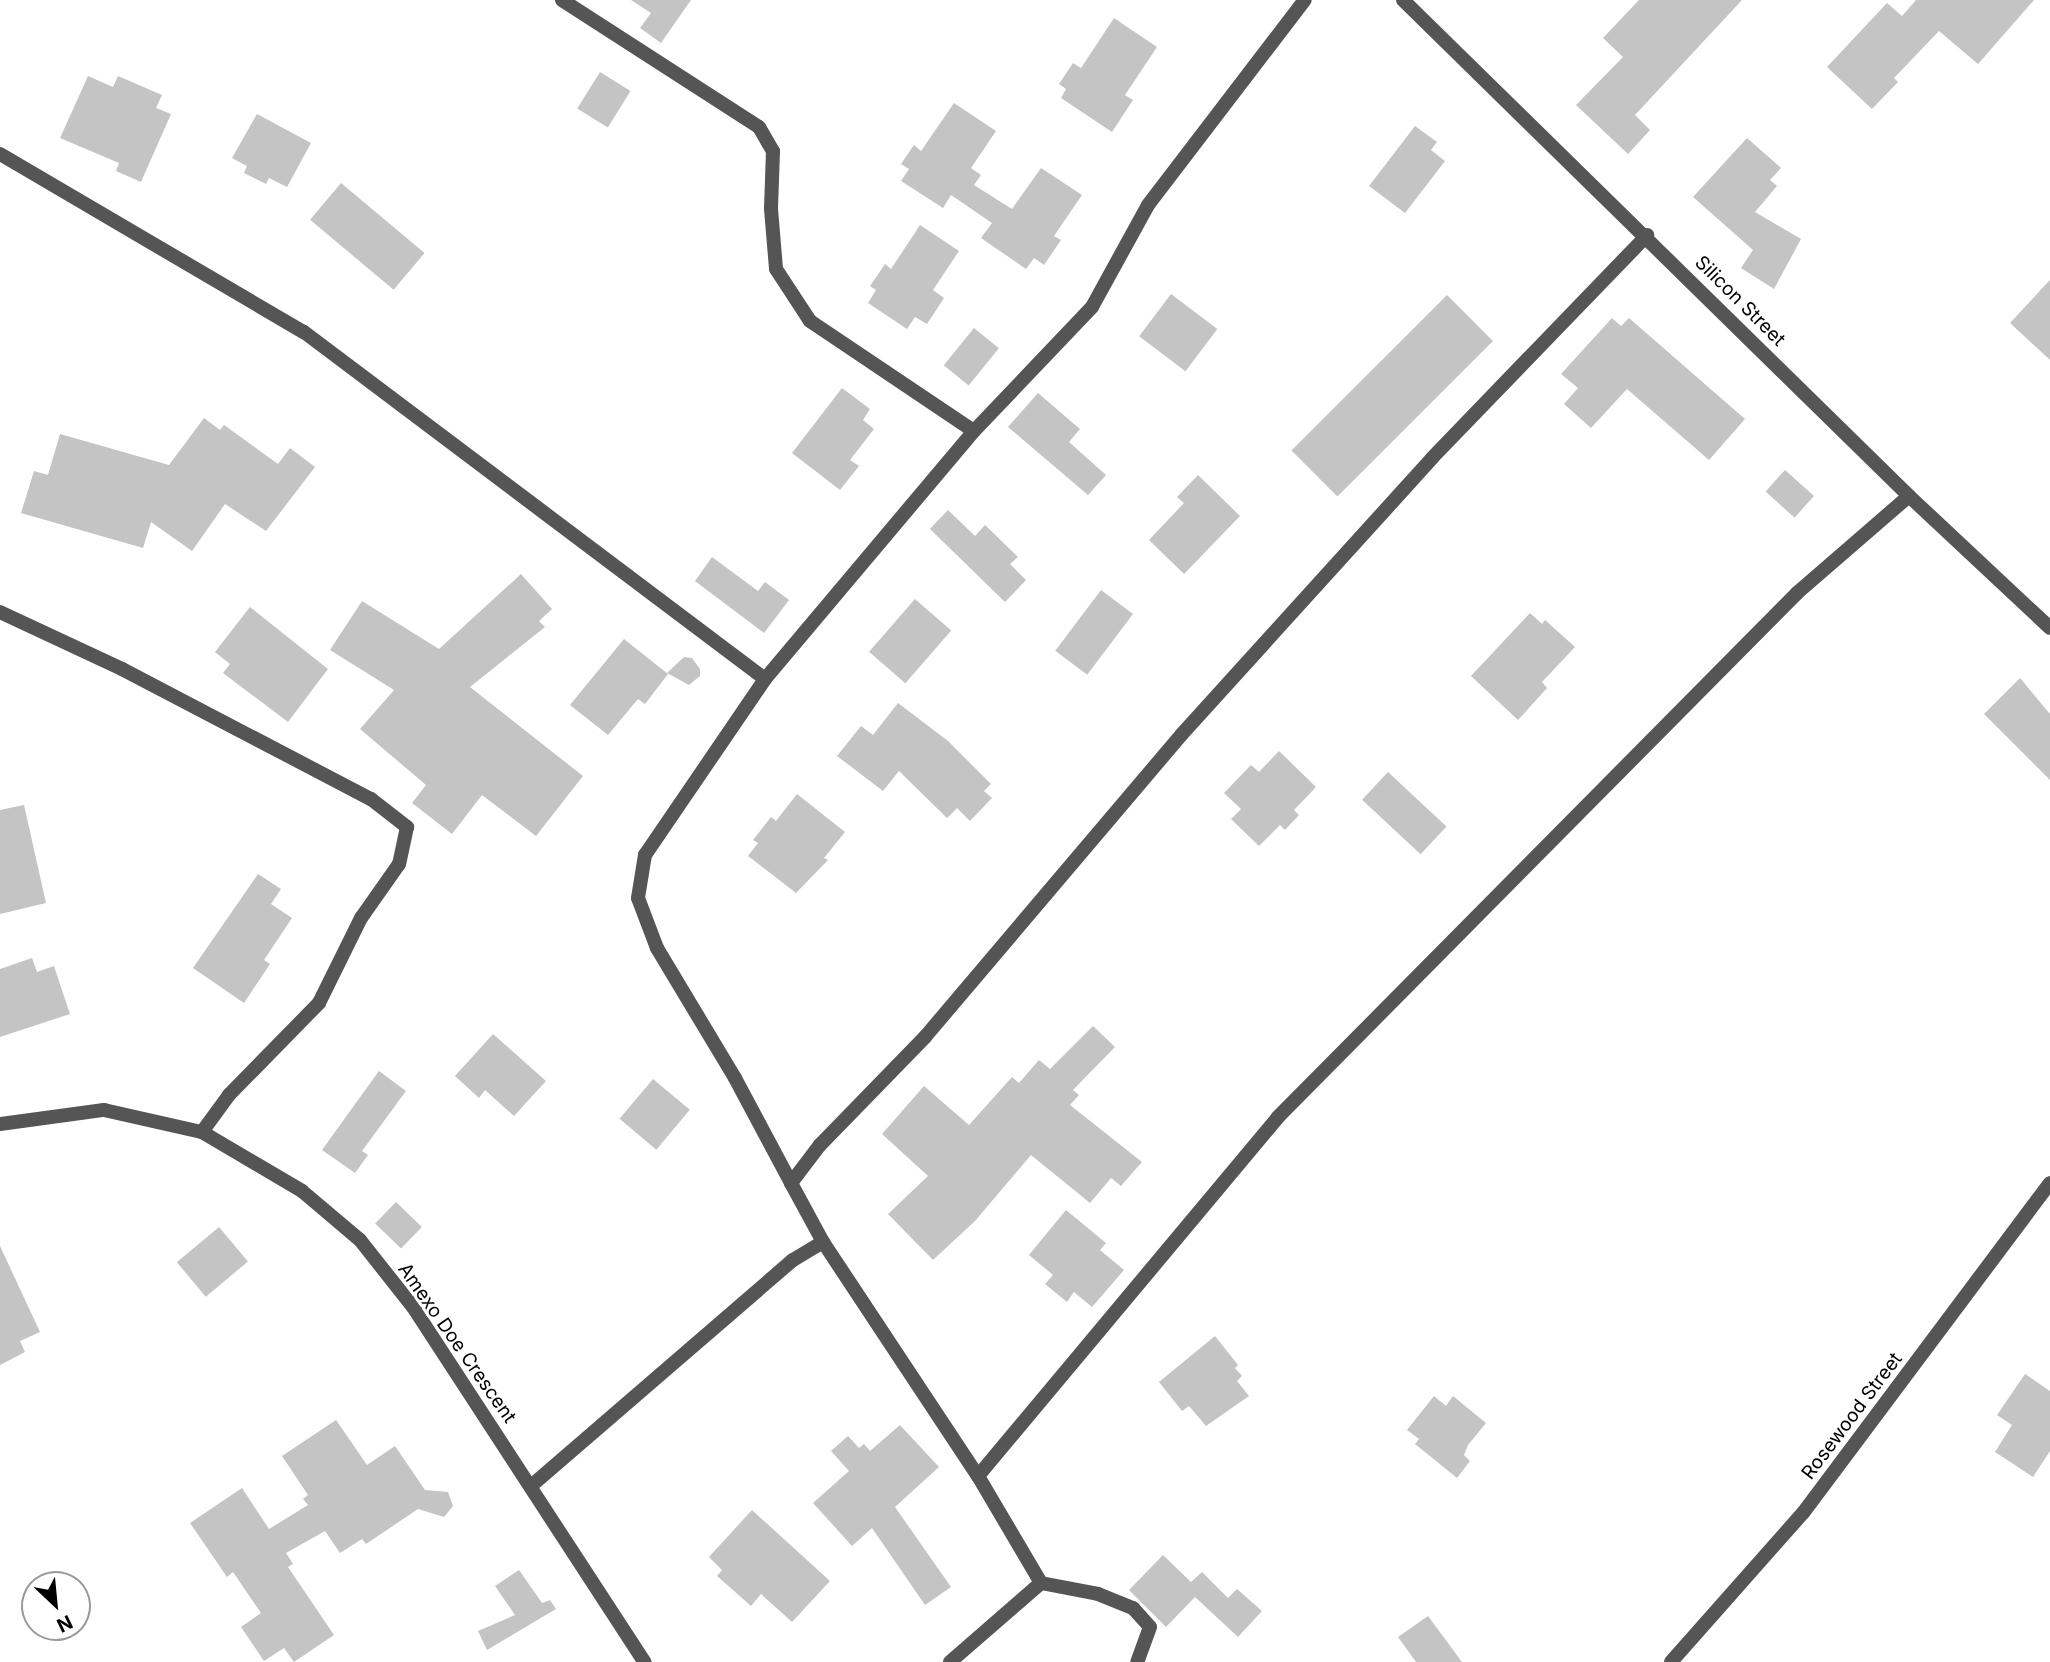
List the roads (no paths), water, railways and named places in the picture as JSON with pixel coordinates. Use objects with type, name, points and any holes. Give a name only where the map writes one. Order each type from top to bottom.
[{"type":"street","points":[[562,0],[760,127],[773,151],[771,209],[776,269],[810,321],[974,431]]},
{"type":"street","points":[[1137,1662],[1150,1627],[1133,1608],[1098,1594],[1041,1583],[978,1476],[822,1242],[735,1078],[657,948],[638,898],[645,855],[765,678],[974,431],[1092,307],[1148,205],[1305,0]]},
{"type":"street","name":"Silicon Street","points":[[1404,0],[1647,235],[1909,496],[2050,628]]},
{"type":"street","points":[[0,154],[304,332],[765,678]]},
{"type":"street","points":[[791,1183],[820,1145],[925,1037],[1201,714],[1432,458],[1647,235]]},
{"type":"street","points":[[978,1476],[1278,1117],[1797,593],[1909,496]]},
{"type":"street","points":[[0,612],[122,669],[371,799],[407,827],[399,864],[361,918],[319,1003],[246,1077],[202,1132]]},
{"type":"street","name":"Amexo Doe Crescent","points":[[0,1124],[104,1110],[202,1132],[302,1191],[360,1240],[413,1307],[644,1662]]},
{"type":"street","name":"Rosewood Street","points":[[1671,1662],[1803,1513],[2050,1182]]},
{"type":"street","points":[[531,1486],[793,1260],[822,1242]]},
{"type":"street","points":[[950,1662],[1041,1583]]}]
